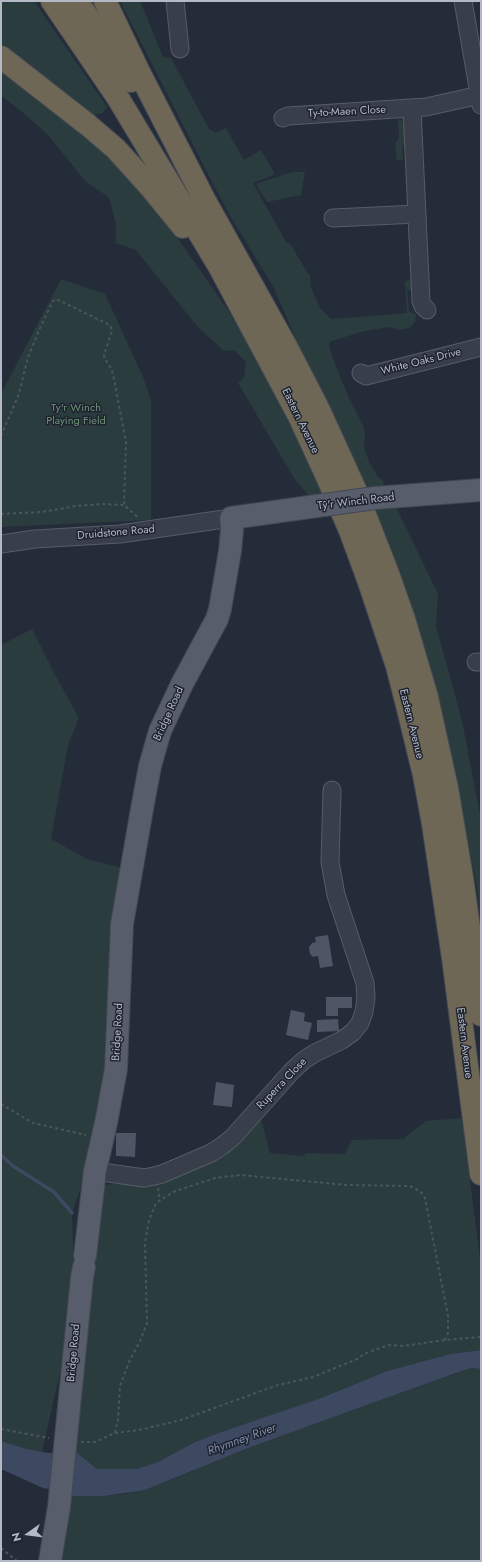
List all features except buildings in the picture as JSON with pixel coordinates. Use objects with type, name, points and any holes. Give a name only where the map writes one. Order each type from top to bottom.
[{"type":"highway","points":[[52,1],[126,111],[185,208],[240,304]]},
{"type":"highway","points":[[77,1],[131,81],[204,200]]},
{"type":"highway","points":[[105,1],[204,200]]},
{"type":"highway","points":[[1,58],[88,125],[132,165],[176,218],[240,304]]},
{"type":"highway","name":"Eastern Avenue","points":[[204,200],[286,346],[318,408],[355,489],[399,605],[426,697],[447,788],[462,877],[481,1015]]},
{"type":"highway","name":"Eastern Avenue","points":[[240,304],[299,416],[328,479],[364,568],[397,666],[424,775],[434,832],[453,958],[481,1174]]},
{"type":"main road","name":"Tŷ'r Winch Road","points":[[231,518],[375,498],[481,490]]},
{"type":"main road","name":"Bridge Road","points":[[50,1561],[59,1507],[82,1277],[95,1171],[103,1138],[116,1068],[122,924],[150,766],[158,736],[167,715],[217,619],[230,551],[232,530],[231,518]]},
{"type":"street","points":[[175,1],[180,49]]},
{"type":"street","points":[[463,1],[480,100]]},
{"type":"street","name":"Ty-to-Maen Close","points":[[283,118],[288,116],[412,109],[480,100]]},
{"type":"street","points":[[412,109],[421,301],[427,310]]},
{"type":"street","points":[[333,218],[417,214]]},
{"type":"street","name":"White Oaks Drive","points":[[361,373],[366,376],[481,347]]},
{"type":"street","name":"Druidstone Road","points":[[1,544],[35,539],[120,534],[231,518]]},
{"type":"street","name":"Ruperra Close","points":[[95,1171],[144,1178],[162,1174],[216,1150],[233,1137],[292,1070],[315,1053],[342,1040],[353,1032],[360,1023],[364,1012],[366,998],[365,983],[336,895],[330,862],[332,790]]},
{"type":"path","points":[[1,436],[20,394],[28,357],[53,302],[56,299],[110,326],[112,331],[104,355],[105,359],[112,368],[126,442],[124,505]]},
{"type":"path","points":[[1,514],[42,512],[76,506],[102,504],[124,505],[142,520]]},
{"type":"path","points":[[1,1104],[34,1123],[103,1138]]},
{"type":"path","points":[[115,1433],[118,1419],[120,1386],[129,1362],[142,1339],[147,1323],[145,1243],[149,1220],[156,1203],[173,1192],[215,1178],[240,1175],[347,1185],[410,1186],[420,1191],[425,1198],[448,1316],[448,1333],[445,1340]]},
{"type":"path","points":[[157,1182],[160,1201]]},
{"type":"path","points":[[1,1429],[65,1445],[95,1442],[115,1433],[139,1430],[181,1420],[278,1385],[313,1377],[357,1359],[364,1354],[390,1345],[403,1346],[481,1337]]},
{"type":"path","points":[[1,1548],[17,1561]]},
{"type":"green space","points":[[1,1],[34,1],[107,107],[102,113],[93,115],[1,44]]},
{"type":"green space","points":[[120,1],[140,1],[163,57],[171,58],[209,129],[216,133],[226,128],[244,160],[261,150],[275,174],[253,183],[286,242],[291,245],[308,274],[310,274],[311,288],[320,308],[331,319],[407,313],[405,281],[412,280],[416,290],[407,290],[409,312],[416,314],[415,322],[409,328],[400,330],[389,327],[364,331],[329,342],[330,350],[339,374],[365,432],[364,447],[369,462],[378,477],[383,480],[384,487],[367,490],[299,346],[273,286],[233,221],[213,184]]},
{"type":"green space","points":[[1,68],[115,159],[154,204],[234,319],[259,359],[322,490],[317,498],[308,495],[294,478],[238,383],[244,377],[246,362],[234,350],[224,351],[197,326],[136,250],[116,243],[116,224],[109,197],[86,182],[48,135],[20,110],[1,96]]},
{"type":"green space","points":[[398,117],[406,126],[406,142],[402,146],[403,160],[397,160],[395,144],[399,138]]},
{"type":"green space","points":[[292,172],[305,172],[301,195],[267,202],[256,184]]},
{"type":"green space","name":"Ty'r Winch Playing Field","points":[[61,279],[105,294],[143,377],[151,400],[151,520],[1,527],[1,394]]},
{"type":"green space","points":[[395,505],[438,594],[436,626],[462,721],[481,820],[481,932],[477,886],[438,696],[375,509]]},
{"type":"green space","points":[[32,629],[79,718],[68,745],[51,839],[87,859],[126,869],[114,1038],[89,1163],[72,1213],[74,1285],[68,1337],[42,1452],[1,1441],[1,645]]},
{"type":"green space","points":[[260,1115],[270,1153],[303,1156],[306,1153],[345,1154],[352,1140],[403,1139],[426,1121],[462,1118],[481,1266],[481,1350],[450,1354],[387,1371],[321,1398],[195,1442],[156,1463],[136,1469],[97,1469],[76,1452],[76,1448],[74,1448],[89,1299],[104,1185],[114,1184],[117,1180],[146,1184]]},
{"type":"green space","points":[[472,1368],[481,1369],[481,1561],[59,1561],[71,1496],[105,1496],[125,1494],[156,1486],[251,1447]]},
{"type":"water","name":"Rhymney River","points":[[481,1350],[481,1369],[472,1368],[462,1371],[353,1410],[251,1447],[145,1490],[105,1496],[71,1496],[51,1493],[49,1489],[43,1488],[1,1469],[1,1441],[27,1449],[48,1453],[76,1452],[97,1469],[136,1469],[156,1463],[195,1442],[321,1398],[387,1371],[450,1354]]},
{"type":"waterway","points":[[1,1155],[13,1166],[54,1192],[72,1213]]}]
